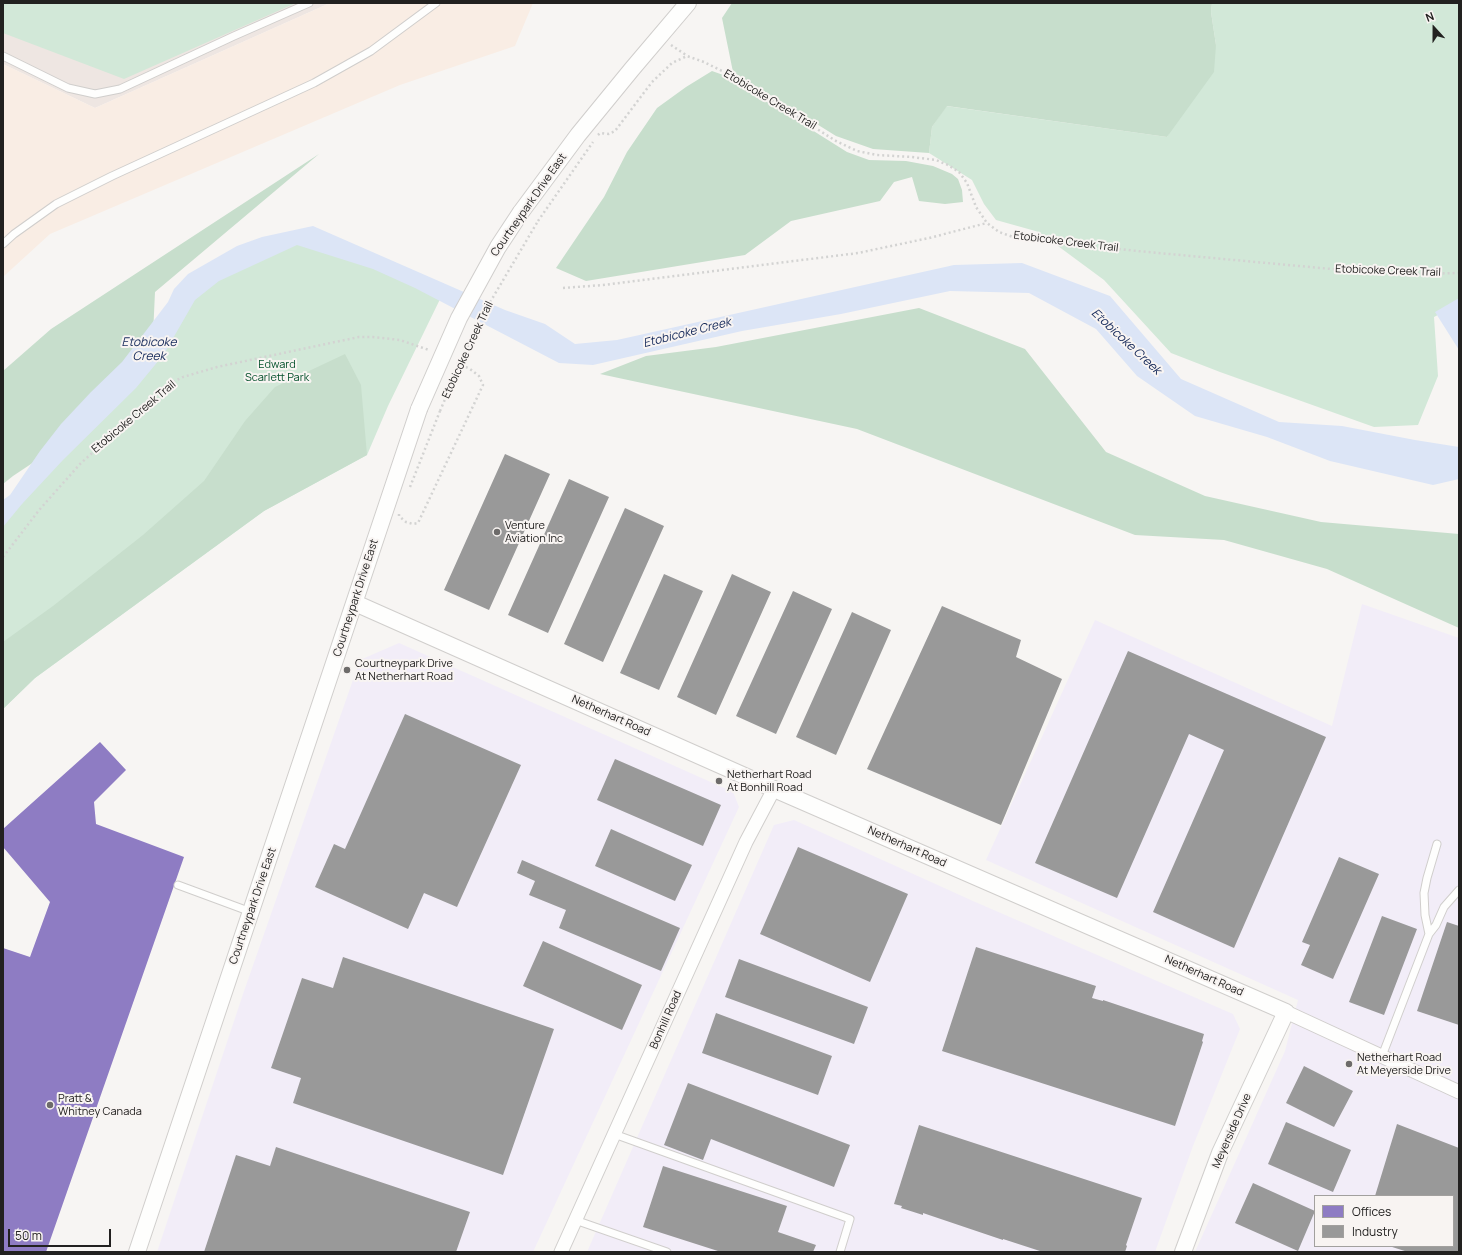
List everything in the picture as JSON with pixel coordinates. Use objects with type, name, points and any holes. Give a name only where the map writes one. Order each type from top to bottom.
[{"type":"street","name":"Courtneypark Drive East","points":[[137,1252],[420,409],[459,318],[498,247],[521,212],[578,135],[688,3]]},
{"type":"street","name":"Netherhart Road","points":[[355,603],[774,789],[1286,1012],[1459,1092]]},
{"type":"street","name":"Bonhill Road","points":[[561,1252],[746,842],[774,789]]},
{"type":"street","name":"Meyerside Drive","points":[[1183,1252],[1220,1153],[1286,1012]]},
{"type":"lane","points":[[3,56],[68,88],[95,94],[120,90],[234,36],[309,3]]},
{"type":"lane","points":[[3,244],[14,234],[56,204],[112,176],[321,79],[371,51],[436,3]]},
{"type":"lane","points":[[1429,934],[1425,915],[1424,893],[1437,844]]},
{"type":"lane","points":[[178,885],[251,912]]},
{"type":"lane","points":[[1382,1056],[1429,934],[1436,925],[1444,907],[1459,890]]},
{"type":"lane","points":[[614,1134],[850,1219],[840,1252]]},
{"type":"lane","points":[[575,1220],[667,1252]]},
{"type":"path","name":"Etobicoke Creek Trail","points":[[659,37],[687,56],[704,62],[736,78],[836,141],[857,151],[878,155],[936,160],[948,165],[959,172],[967,183],[976,207],[987,223],[999,232],[1013,237],[1137,251],[1364,272],[1418,274],[1459,272]]},
{"type":"path","name":"Etobicoke Creek Trail","points":[[410,488],[466,350],[489,304],[538,221],[597,137],[600,134],[609,134],[615,131],[652,82],[672,63],[687,56]]},
{"type":"path","points":[[563,288],[603,285],[858,253],[929,238],[987,223]]},
{"type":"path","name":"Etobicoke Creek Trail","points":[[3,557],[40,509],[80,464],[146,404],[171,383],[183,377],[217,367],[359,337],[400,340],[426,349]]},
{"type":"path","name":"Etobicoke Creek Trail","points":[[401,509],[399,516],[402,519],[413,524],[418,523],[483,385],[479,376],[470,369]]},
{"type":"shaded area","points":[[3,3],[330,3],[95,108],[3,64]]},
{"type":"shaded area","points":[[330,3],[533,3],[515,46],[400,85],[50,234],[3,277],[3,64],[95,108]]},
{"type":"shaded area","points":[[1362,604],[1459,638],[1459,1252],[1195,1252],[1285,1051],[1298,1000],[986,860],[1095,620],[1332,726]]},
{"type":"shaded area","points":[[399,643],[733,792],[739,807],[533,1252],[157,1252],[243,994],[360,660]]},
{"type":"shaded area","points":[[794,820],[973,901],[1233,1014],[1240,1029],[1193,1146],[1155,1252],[587,1252],[774,825]]},
{"type":"green space","points":[[3,3],[296,3],[124,79],[3,33]]},
{"type":"green space","points":[[732,3],[1212,3],[1211,12],[1216,45],[1214,72],[1167,137],[947,106],[932,127],[929,153],[873,149],[836,136],[733,72],[722,18]]},
{"type":"green space","points":[[1212,3],[1459,3],[1459,304],[1434,317],[1438,376],[1418,425],[1374,427],[1171,353],[1104,280],[1039,232],[996,220],[984,204],[972,180],[929,153],[932,127],[946,106],[1167,137],[1216,45],[1211,12]]},
{"type":"green space","points":[[712,71],[726,76],[847,152],[869,160],[906,161],[933,166],[952,174],[958,179],[962,190],[963,202],[945,204],[919,201],[912,177],[894,182],[880,201],[791,221],[745,255],[586,281],[556,268],[604,197],[627,152],[657,108],[686,87]]},
{"type":"green space","points":[[319,154],[155,292],[153,335],[40,458],[3,484],[3,371],[51,329]]},
{"type":"green space","name":"Edward Scarlett Park","points":[[297,237],[444,291],[388,406],[367,455],[264,511],[35,678],[3,709],[3,513],[187,293]]},
{"type":"green space","points":[[919,308],[1025,349],[1106,452],[1205,496],[1321,522],[1459,534],[1459,628],[1327,569],[1224,540],[1135,535],[857,429],[600,374],[646,356],[716,347]]},
{"type":"green space","points":[[345,354],[361,385],[367,455],[264,511],[35,678],[3,709],[3,642],[53,606],[143,535],[204,481],[245,421],[275,387]]},
{"type":"water","name":"Etobicoke Creek","points":[[313,226],[505,310],[545,324],[575,344],[617,340],[954,265],[1022,263],[1110,296],[1181,379],[1279,422],[1342,426],[1459,447],[1459,479],[1433,485],[1330,461],[1267,437],[1195,416],[1137,376],[1096,329],[1029,293],[950,291],[841,314],[742,331],[593,365],[559,363],[415,288],[373,269],[297,245],[219,281],[195,300],[164,354],[136,388],[63,460],[3,527],[3,500],[10,495],[40,451],[61,424],[122,362],[168,302],[174,289],[188,274],[237,246],[262,237]]},
{"type":"water","points":[[1459,298],[1459,350],[1435,312]]},
{"type":"building: Offices","name":"Pratt & Whitney Canada","points":[[100,742],[126,770],[94,802],[96,824],[184,857],[46,1252],[3,1252],[3,948],[30,957],[50,902],[3,847],[3,829]]},
{"type":"building: Industry","name":"Venture Aviation Inc","points":[[505,454],[550,474],[489,610],[444,590]]},
{"type":"building: Industry","points":[[569,479],[609,497],[548,633],[508,615]]},
{"type":"building: Industry","points":[[625,508],[664,526],[603,662],[564,644]]},
{"type":"building: Industry","points":[[664,574],[703,591],[659,690],[620,673]]},
{"type":"building: Industry","points":[[732,574],[771,592],[716,715],[677,697]]},
{"type":"building: Industry","points":[[793,591],[832,609],[776,734],[736,716]]},
{"type":"building: Industry","points":[[942,606],[1021,640],[1016,657],[1062,679],[1001,825],[867,769]]},
{"type":"building: Industry","points":[[852,612],[891,630],[836,755],[796,737]]},
{"type":"building: Industry","points":[[1128,651],[1326,737],[1234,948],[1153,912],[1224,750],[1189,734],[1117,898],[1035,863]]},
{"type":"building: Industry","points":[[405,714],[521,765],[457,907],[424,893],[408,929],[315,887],[334,844],[345,849]]},
{"type":"building: Industry","points":[[615,759],[721,805],[703,846],[597,800]]},
{"type":"building: Industry","points":[[611,829],[692,865],[675,901],[595,866]]},
{"type":"building: Industry","points":[[798,847],[908,894],[870,982],[760,934]]},
{"type":"building: Industry","points":[[1339,857],[1379,874],[1333,979],[1301,965],[1310,945],[1302,942]]},
{"type":"building: Industry","points":[[522,860],[680,928],[661,971],[559,928],[566,910],[529,895],[535,881],[517,873]]},
{"type":"building: Industry","points":[[1382,916],[1417,929],[1384,1015],[1349,1002]]},
{"type":"building: Industry","points":[[1447,922],[1459,926],[1459,1025],[1417,1011]]},
{"type":"building: Industry","points":[[543,941],[642,985],[622,1030],[523,986]]},
{"type":"building: Industry","points":[[976,947],[1096,986],[1092,998],[1103,1000],[1204,1034],[1203,1042],[1175,1126],[942,1051]]},
{"type":"building: Industry","points":[[343,957],[554,1029],[503,1175],[293,1103],[301,1078],[271,1068],[302,978],[333,988]]},
{"type":"building: Industry","points":[[739,959],[868,1007],[854,1044],[725,997]]},
{"type":"building: Industry","points":[[716,1013],[832,1056],[818,1095],[702,1053]]},
{"type":"building: Industry","points":[[1304,1066],[1353,1091],[1334,1127],[1286,1103]]},
{"type":"building: Industry","points":[[688,1083],[850,1145],[834,1187],[711,1139],[703,1160],[664,1145]]},
{"type":"building: Industry","points":[[1286,1122],[1351,1150],[1333,1192],[1268,1164]]},
{"type":"building: Industry","points":[[1397,1124],[1459,1148],[1459,1252],[1408,1252],[1392,1247],[1454,1247],[1454,1195],[1375,1195]]},
{"type":"building: Industry","points":[[919,1125],[1142,1198],[1125,1252],[1043,1252],[923,1213],[923,1215],[901,1208],[902,1206],[894,1204]]},
{"type":"building: Industry","points":[[276,1147],[470,1212],[456,1252],[204,1252],[236,1155],[270,1166]]},
{"type":"building: Industry","points":[[663,1166],[787,1206],[778,1232],[816,1245],[813,1252],[721,1252],[643,1227]]},
{"type":"building: Industry","points":[[1253,1183],[1314,1211],[1298,1251],[1235,1223]]},
{"type":"place","name":"Venture Aviation Inc","points":[[497,532]]},
{"type":"place","name":"Courtneypark Drive At Netherhart Road","points":[[347,670]]},
{"type":"place","name":"Netherhart Road At Bonhill Road","points":[[719,781]]},
{"type":"place","name":"Netherhart Road At Meyerside Drive","points":[[1349,1064]]},
{"type":"place","name":"Pratt & Whitney Canada","points":[[50,1105]]}]
